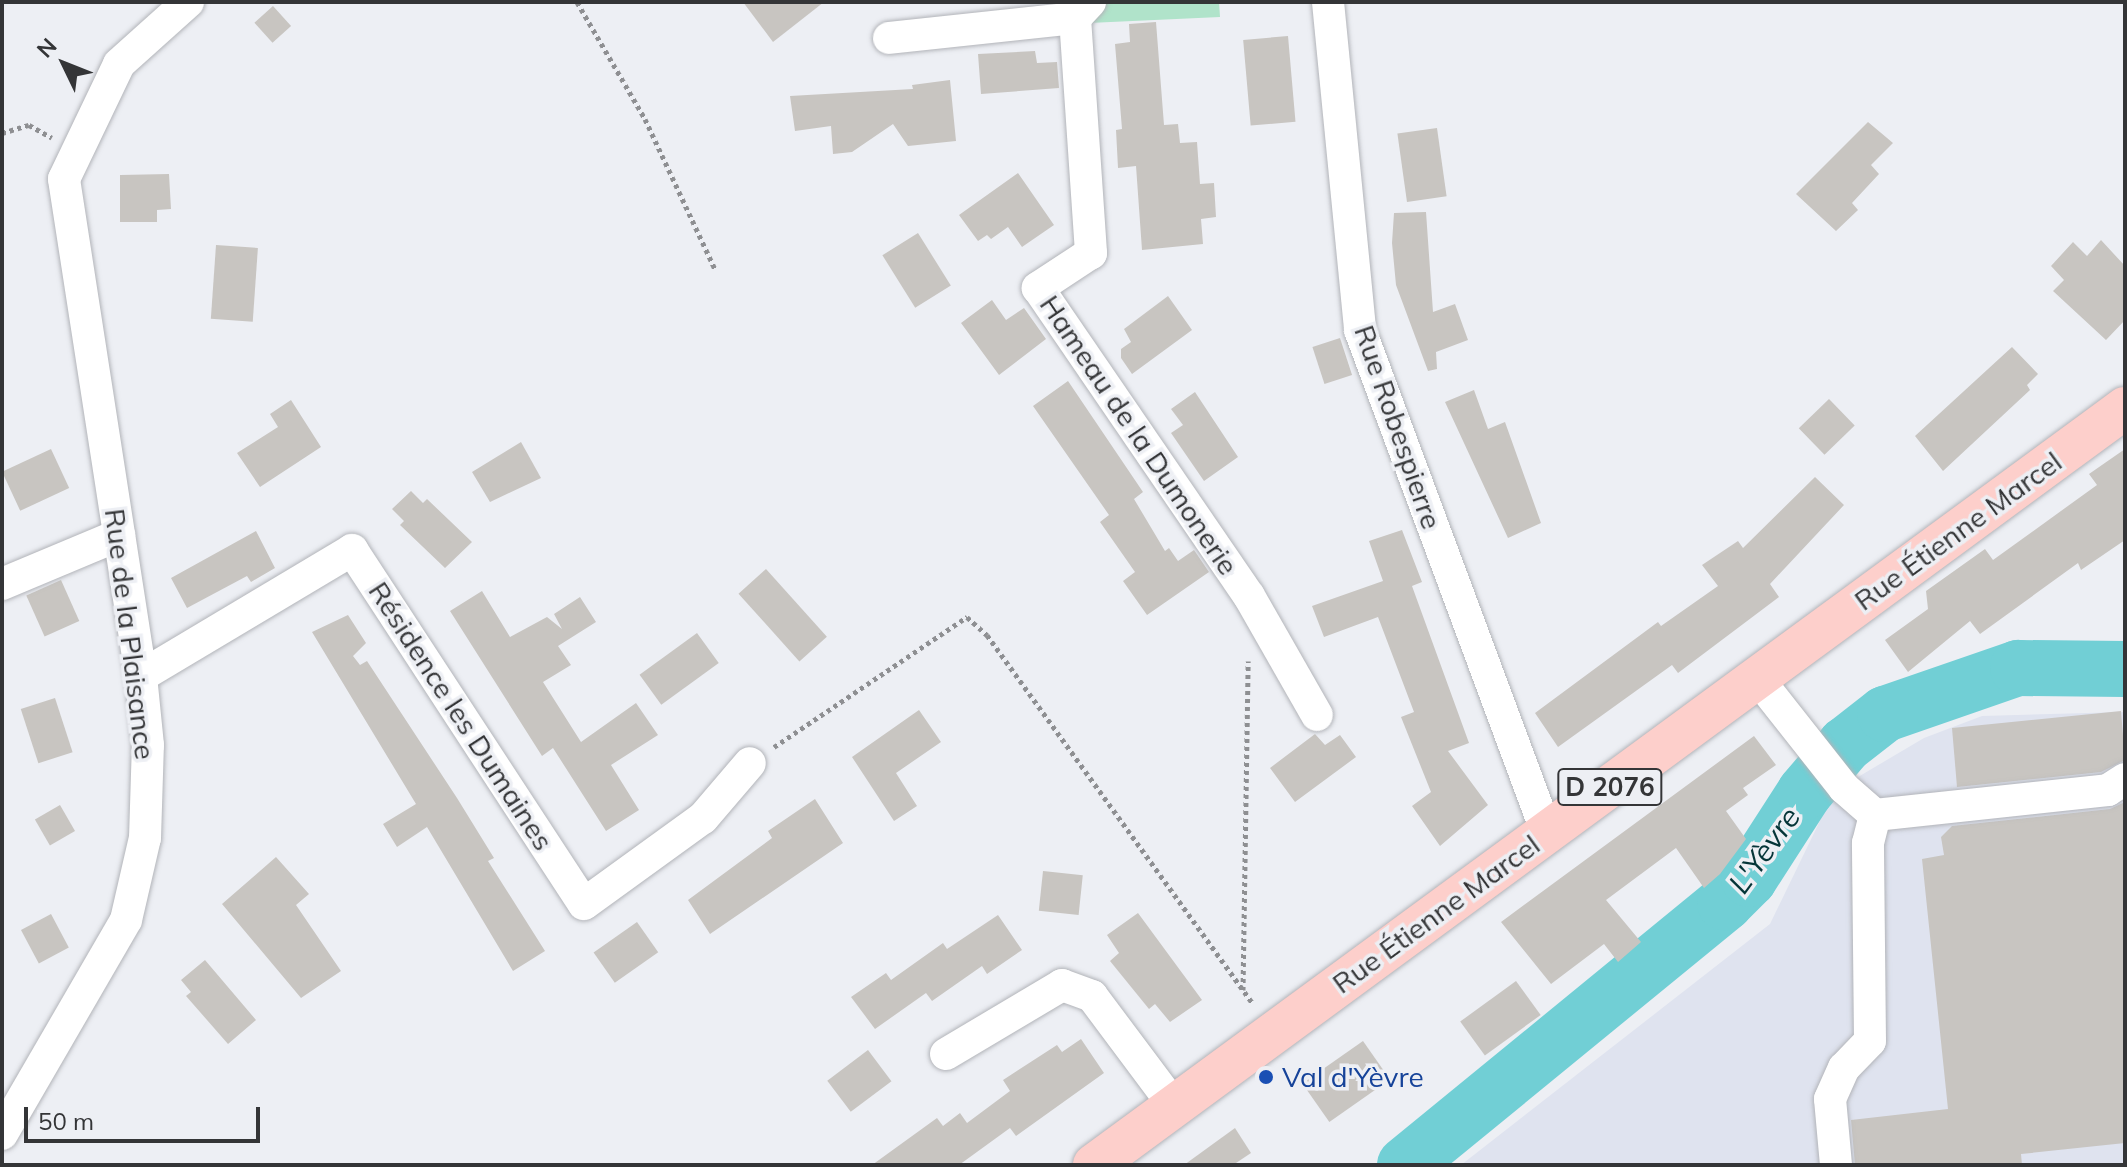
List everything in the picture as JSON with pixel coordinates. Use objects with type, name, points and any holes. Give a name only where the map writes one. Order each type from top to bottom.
[{"type":"main road","name":"Rue Étienne Marcel","points":[[1094,1165],[2125,408]]},
{"type":"street","name":"Rue de la Plaisance","points":[[2,1134],[126,920],[145,838],[148,745],[141,676],[64,179],[119,64],[188,2]]},
{"type":"street","name":"Rue Robespierre","points":[[1328,2],[1360,330],[1547,833]]},
{"type":"street","name":"Hameau de la Dumonerie","points":[[889,38],[1083,10],[1091,253],[1038,288],[1249,596],[1317,715]]},
{"type":"street","points":[[2,584],[78,548],[119,535]]},
{"type":"street","name":"Résidence les Dumaines","points":[[141,676],[352,550],[584,904],[703,818],[750,763]]},
{"type":"street","points":[[1758,679],[1844,788],[1875,815],[2108,790],[2125,779]]},
{"type":"street","points":[[1836,1165],[1830,1099],[1844,1068],[1870,1041],[1868,843],[1875,815]]},
{"type":"street","points":[[946,1054],[1062,985],[1092,996],[1175,1107]]},
{"type":"path","points":[[577,2],[645,119],[715,269]]},
{"type":"path","points":[[2,133],[29,125],[77,152]]},
{"type":"path","points":[[750,763],[967,617],[987,635],[1274,1033]]},
{"type":"path","points":[[1243,990],[1248,659]]},
{"type":"shaded area","points":[[2125,712],[2125,1165],[1461,1165],[1770,924],[1831,798],[1858,777],[1924,738],[1982,716]]},
{"type":"green space","points":[[1105,2],[1219,2],[1220,17],[1089,23]]},
{"type":"building","points":[[743,2],[824,2],[773,42]]},
{"type":"building","points":[[273,6],[291,26],[272,43],[254,23]]},
{"type":"building","points":[[1156,22],[1164,125],[1178,124],[1180,143],[1197,142],[1200,184],[1214,183],[1216,217],[1201,219],[1203,244],[1142,250],[1136,166],[1118,168],[1116,130],[1122,129],[1115,44],[1130,42],[1129,24]]},
{"type":"building","points":[[1288,36],[1295,122],[1251,126],[1243,40]]},
{"type":"building","points":[[1035,51],[1037,63],[1057,62],[1059,88],[981,94],[978,54]]},
{"type":"building","points":[[950,80],[956,141],[908,146],[893,124],[852,152],[833,154],[831,126],[795,131],[790,96],[913,89],[912,85]]},
{"type":"building","points":[[1868,122],[1893,143],[1871,165],[1879,174],[1852,203],[1858,210],[1836,231],[1796,194]]},
{"type":"building","points":[[1437,128],[1447,196],[1407,202],[1397,134]]},
{"type":"building","points":[[1018,173],[1054,225],[1022,247],[1008,227],[991,239],[987,235],[978,241],[959,215]]},
{"type":"building","points":[[169,174],[171,209],[157,210],[157,222],[120,222],[120,175]]},
{"type":"building","points":[[1426,212],[1433,312],[1455,304],[1468,340],[1436,352],[1437,369],[1428,371],[1396,285],[1392,243],[1394,213]]},
{"type":"building","points":[[918,233],[951,286],[915,308],[882,255]]},
{"type":"building","points":[[2101,240],[2125,266],[2125,320],[2106,340],[2053,291],[2064,280],[2051,266],[2073,242],[2087,256]]},
{"type":"building","points":[[216,245],[258,248],[253,322],[211,319]]},
{"type":"building","points":[[1168,296],[1192,330],[1132,374],[1121,358],[1121,349],[1131,342],[1124,329]]},
{"type":"building","points":[[992,300],[1006,320],[1024,308],[1046,339],[999,375],[961,323]]},
{"type":"building","points":[[1340,338],[1352,375],[1324,384],[1312,347]]},
{"type":"building","points":[[2012,347],[2038,374],[2027,385],[2030,390],[1943,471],[1915,436]]},
{"type":"building","points":[[1068,381],[1143,492],[1134,499],[1165,551],[1169,548],[1178,561],[1194,550],[1209,572],[1147,615],[1123,581],[1135,572],[1100,522],[1109,515],[1033,406]]},
{"type":"building","points":[[1474,390],[1488,429],[1505,422],[1541,523],[1508,538],[1445,402]]},
{"type":"building","points":[[1195,392],[1238,457],[1204,481],[1171,433],[1183,425],[1171,409]]},
{"type":"building","points":[[1829,399],[1855,426],[1824,455],[1799,428]]},
{"type":"building","points":[[291,400],[321,447],[260,487],[237,453],[278,427],[270,414]]},
{"type":"building","points":[[521,442],[541,478],[490,502],[472,472]]},
{"type":"building","points":[[51,449],[69,488],[20,511],[2,472]]},
{"type":"building","points":[[2125,449],[2125,540],[2081,570],[2078,563],[1980,634],[1970,621],[1908,672],[1885,640],[1928,609],[1926,591],[1985,549],[1993,560],[2097,485],[2089,474]]},
{"type":"building","points":[[1815,477],[1844,505],[1770,584],[1779,597],[1678,673],[1672,665],[1558,747],[1535,713],[1658,622],[1661,626],[1718,586],[1702,565],[1738,541],[1743,548]]},
{"type":"building","points":[[411,491],[423,503],[427,499],[472,542],[445,568],[400,525],[404,521],[392,509]]},
{"type":"building","points":[[1402,530],[1422,582],[1412,586],[1469,743],[1448,751],[1488,805],[1440,846],[1412,806],[1431,792],[1401,717],[1414,712],[1378,617],[1324,637],[1312,606],[1383,581],[1369,541]]},
{"type":"building","points":[[256,531],[275,568],[251,582],[247,576],[187,608],[171,578]]},
{"type":"building","points":[[766,569],[827,637],[799,661],[739,594]]},
{"type":"building","points":[[61,580],[79,621],[45,637],[26,595]]},
{"type":"building","points":[[482,591],[510,637],[547,617],[562,629],[554,614],[580,597],[596,622],[558,646],[571,665],[543,682],[581,742],[636,703],[658,735],[611,765],[639,810],[606,831],[553,748],[542,756],[450,611]]},
{"type":"building","points":[[348,615],[366,643],[353,656],[360,665],[367,661],[457,798],[494,858],[488,861],[545,951],[513,971],[427,827],[397,847],[383,824],[416,804],[312,632]]},
{"type":"building","points":[[697,633],[719,663],[661,705],[640,675]]},
{"type":"building","points":[[55,698],[73,752],[38,763],[21,709]]},
{"type":"building","points":[[919,710],[941,742],[896,773],[917,806],[894,821],[852,757]]},
{"type":"building","points":[[2121,711],[2125,760],[2101,772],[1957,787],[1952,728]]},
{"type":"building","points":[[1315,734],[1325,745],[1340,735],[1356,757],[1295,802],[1270,768]]},
{"type":"building","points":[[1754,736],[1776,765],[1743,788],[1748,795],[1726,811],[1746,839],[1720,874],[1704,888],[1676,848],[1606,900],[1641,942],[1618,962],[1604,944],[1551,984],[1501,922]]},
{"type":"building","points":[[815,799],[843,843],[710,934],[688,900],[772,838],[768,831]]},
{"type":"building","points":[[2125,802],[2125,1143],[2021,1154],[2022,1165],[1855,1165],[1851,1120],[1948,1109],[1922,859],[1944,855],[1941,837],[1952,826],[2110,809]]},
{"type":"building","points":[[60,805],[75,831],[50,845],[35,820]]},
{"type":"building","points":[[276,857],[309,894],[296,905],[341,971],[301,998],[222,904]]},
{"type":"building","points":[[1043,871],[1083,875],[1079,915],[1039,911]]},
{"type":"building","points":[[1138,913],[1202,1000],[1170,1022],[1155,1004],[1149,1009],[1110,961],[1119,953],[1107,935]]},
{"type":"building","points":[[51,914],[69,948],[39,964],[21,930]]},
{"type":"building","points":[[998,915],[1022,950],[987,974],[982,966],[932,1001],[926,993],[875,1029],[851,997],[886,973],[891,980],[943,943],[947,949]]},
{"type":"building","points":[[637,922],[658,952],[615,983],[594,952]]},
{"type":"building","points":[[205,960],[256,1020],[228,1044],[186,996],[191,992],[181,980]]},
{"type":"building","points":[[1516,981],[1541,1015],[1485,1056],[1460,1022]]},
{"type":"building","points":[[1081,1039],[1104,1073],[1016,1136],[1010,1128],[959,1165],[872,1165],[937,1118],[943,1126],[960,1113],[967,1123],[1010,1091],[1003,1080],[1057,1045],[1062,1052]]},
{"type":"building","points":[[1363,1041],[1390,1080],[1329,1122],[1302,1083]]},
{"type":"building","points":[[868,1050],[891,1081],[851,1112],[827,1081]]},
{"type":"building","points":[[1235,1128],[1251,1153],[1233,1165],[1184,1165]]},
{"type":"waterway","name":"L'Yèvre","points":[[1405,1165],[1725,903],[1749,879],[1805,792],[1845,745],[1885,714],[2018,668],[2125,669]]},
{"type":"place","name":"Val d'Yèvre","points":[[1266,1077]]}]
